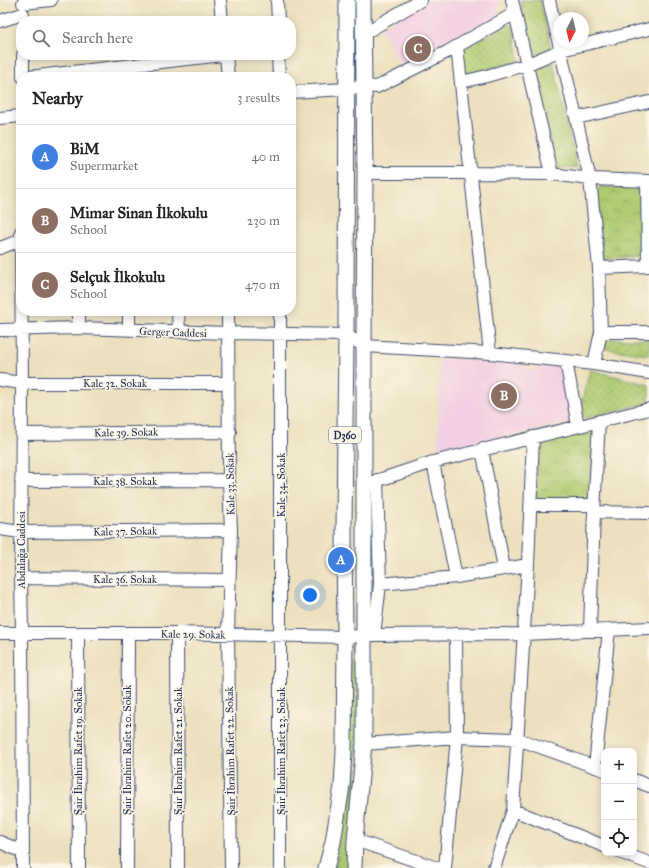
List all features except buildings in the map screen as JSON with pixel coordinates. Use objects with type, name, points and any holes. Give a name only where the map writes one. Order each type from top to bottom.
[{"type":"main road","name":"D360","points":[[326,868],[333,842],[342,786],[344,751],[347,0]]},
{"type":"main road","name":"D360","points":[[354,868],[355,840],[364,744],[369,635],[371,482],[364,346],[365,173],[363,0]]},
{"type":"street","points":[[0,21],[23,9],[51,0]]},
{"type":"street","points":[[220,0],[222,16]]},
{"type":"street","points":[[278,0],[278,16]]},
{"type":"street","points":[[363,34],[421,0]]},
{"type":"street","points":[[512,0],[528,64],[552,174]]},
{"type":"street","points":[[549,0],[590,179],[599,268],[601,332],[594,364]]},
{"type":"street","points":[[296,92],[347,89],[364,86],[377,88],[457,46],[515,13]]},
{"type":"street","points":[[461,82],[528,64],[561,50],[649,29]]},
{"type":"street","points":[[457,46],[490,353]]},
{"type":"street","points":[[23,60],[24,72]]},
{"type":"street","points":[[72,72],[179,60]]},
{"type":"street","points":[[226,60],[228,72]]},
{"type":"street","points":[[278,60],[279,72]]},
{"type":"street","points":[[576,118],[649,102]]},
{"type":"street","points":[[0,118],[16,116]]},
{"type":"street","points":[[365,173],[552,174],[590,179],[648,181],[648,266],[599,268]]},
{"type":"street","points":[[0,248],[16,242]]},
{"type":"street","name":"Abdalağa Caddesi","points":[[21,316],[22,434],[20,578],[22,632],[23,868]]},
{"type":"street","points":[[79,316],[79,328]]},
{"type":"street","points":[[129,316],[129,330]]},
{"type":"street","points":[[178,316],[179,332]]},
{"type":"street","name":"Kale 33. Sokak","points":[[228,316],[230,432],[228,634]]},
{"type":"street","name":"Kale 34. Sokak","points":[[280,316],[281,635]]},
{"type":"street","name":"Gerger Caddesi","points":[[0,330],[79,328],[280,335],[346,335]]},
{"type":"street","points":[[601,332],[649,332]]},
{"type":"street","points":[[346,335],[364,346],[490,353],[594,364],[649,373]]},
{"type":"street","points":[[566,361],[578,426]]},
{"type":"street","name":"Kale 32. Sokak","points":[[0,380],[22,383],[229,383]]},
{"type":"street","points":[[369,635],[380,584],[371,482],[433,462],[482,449],[649,409]]},
{"type":"street","points":[[590,630],[594,509],[599,421]]},
{"type":"street","name":"Kale 39. Sokak","points":[[22,434],[230,432]]},
{"type":"street","points":[[494,868],[513,810],[528,565],[533,437]]},
{"type":"street","points":[[482,449],[504,569]]},
{"type":"street","points":[[433,462],[456,577]]},
{"type":"street","name":"Kale 38. Sokak","points":[[21,481],[229,480]]},
{"type":"street","points":[[531,505],[649,513]]},
{"type":"street","name":"Kale 37. Sokak","points":[[0,529],[20,532],[230,530]]},
{"type":"street","points":[[380,584],[456,577],[528,565]]},
{"type":"street","name":"Kale 36. Sokak","points":[[20,578],[229,580]]},
{"type":"street","name":"Kale 29. Sokak","points":[[0,633],[228,634],[345,637],[369,635],[524,634],[649,628]]},
{"type":"street","points":[[364,744],[457,737],[518,739],[600,768],[609,630]]},
{"type":"street","name":"Şair İbrahim Rafet 19. Sokak","points":[[78,633],[79,868]]},
{"type":"street","name":"Şair İbrahim Rafet 20. Sokak","points":[[127,868],[128,633]]},
{"type":"street","name":"Şair İbrahim Rafet 21. Sokak","points":[[177,634],[178,868]]},
{"type":"street","name":"Şair İbrahim Rafet 22. Sokak","points":[[228,634],[231,868]]},
{"type":"street","points":[[445,868],[457,737],[456,634]]},
{"type":"street","name":"Şair İbrahim Rafet 23. Sokak","points":[[280,868],[281,635]]},
{"type":"street","points":[[637,781],[649,786]]},
{"type":"street","points":[[513,810],[601,845]]},
{"type":"street","points":[[355,840],[438,868]]},
{"type":"street","points":[[0,842],[23,852]]},
{"type":"street","points":[[629,856],[649,864]]},
{"type":"shaded area","points":[[429,0],[499,0],[498,19],[404,71],[381,28]]},
{"type":"shaded area","points":[[439,358],[522,363],[529,371],[536,370],[540,364],[564,366],[572,422],[438,453]]},
{"type":"green space","points":[[520,0],[540,0],[551,49],[534,55]]},
{"type":"green space","points":[[506,25],[513,26],[519,61],[465,76],[461,50]]},
{"type":"green space","points":[[553,63],[577,168],[556,168],[534,69]]},
{"type":"green space","points":[[600,187],[640,188],[644,255],[603,259],[596,192]]},
{"type":"green space","points":[[605,339],[649,339],[649,355],[606,349]]},
{"type":"green space","points":[[590,370],[649,385],[649,403],[585,418],[579,411]]},
{"type":"green space","points":[[594,431],[590,499],[536,501],[538,444]]},
{"type":"green space","points":[[355,642],[358,650],[356,778],[350,868],[335,868],[341,830],[351,645]]},
{"type":"place","name":"Selçuk İlkokulu","points":[[418,49]]},
{"type":"place","name":"Mimar Sinan İlkokulu","points":[[504,396]]},
{"type":"place","name":"BiM","points":[[341,560]]}]
